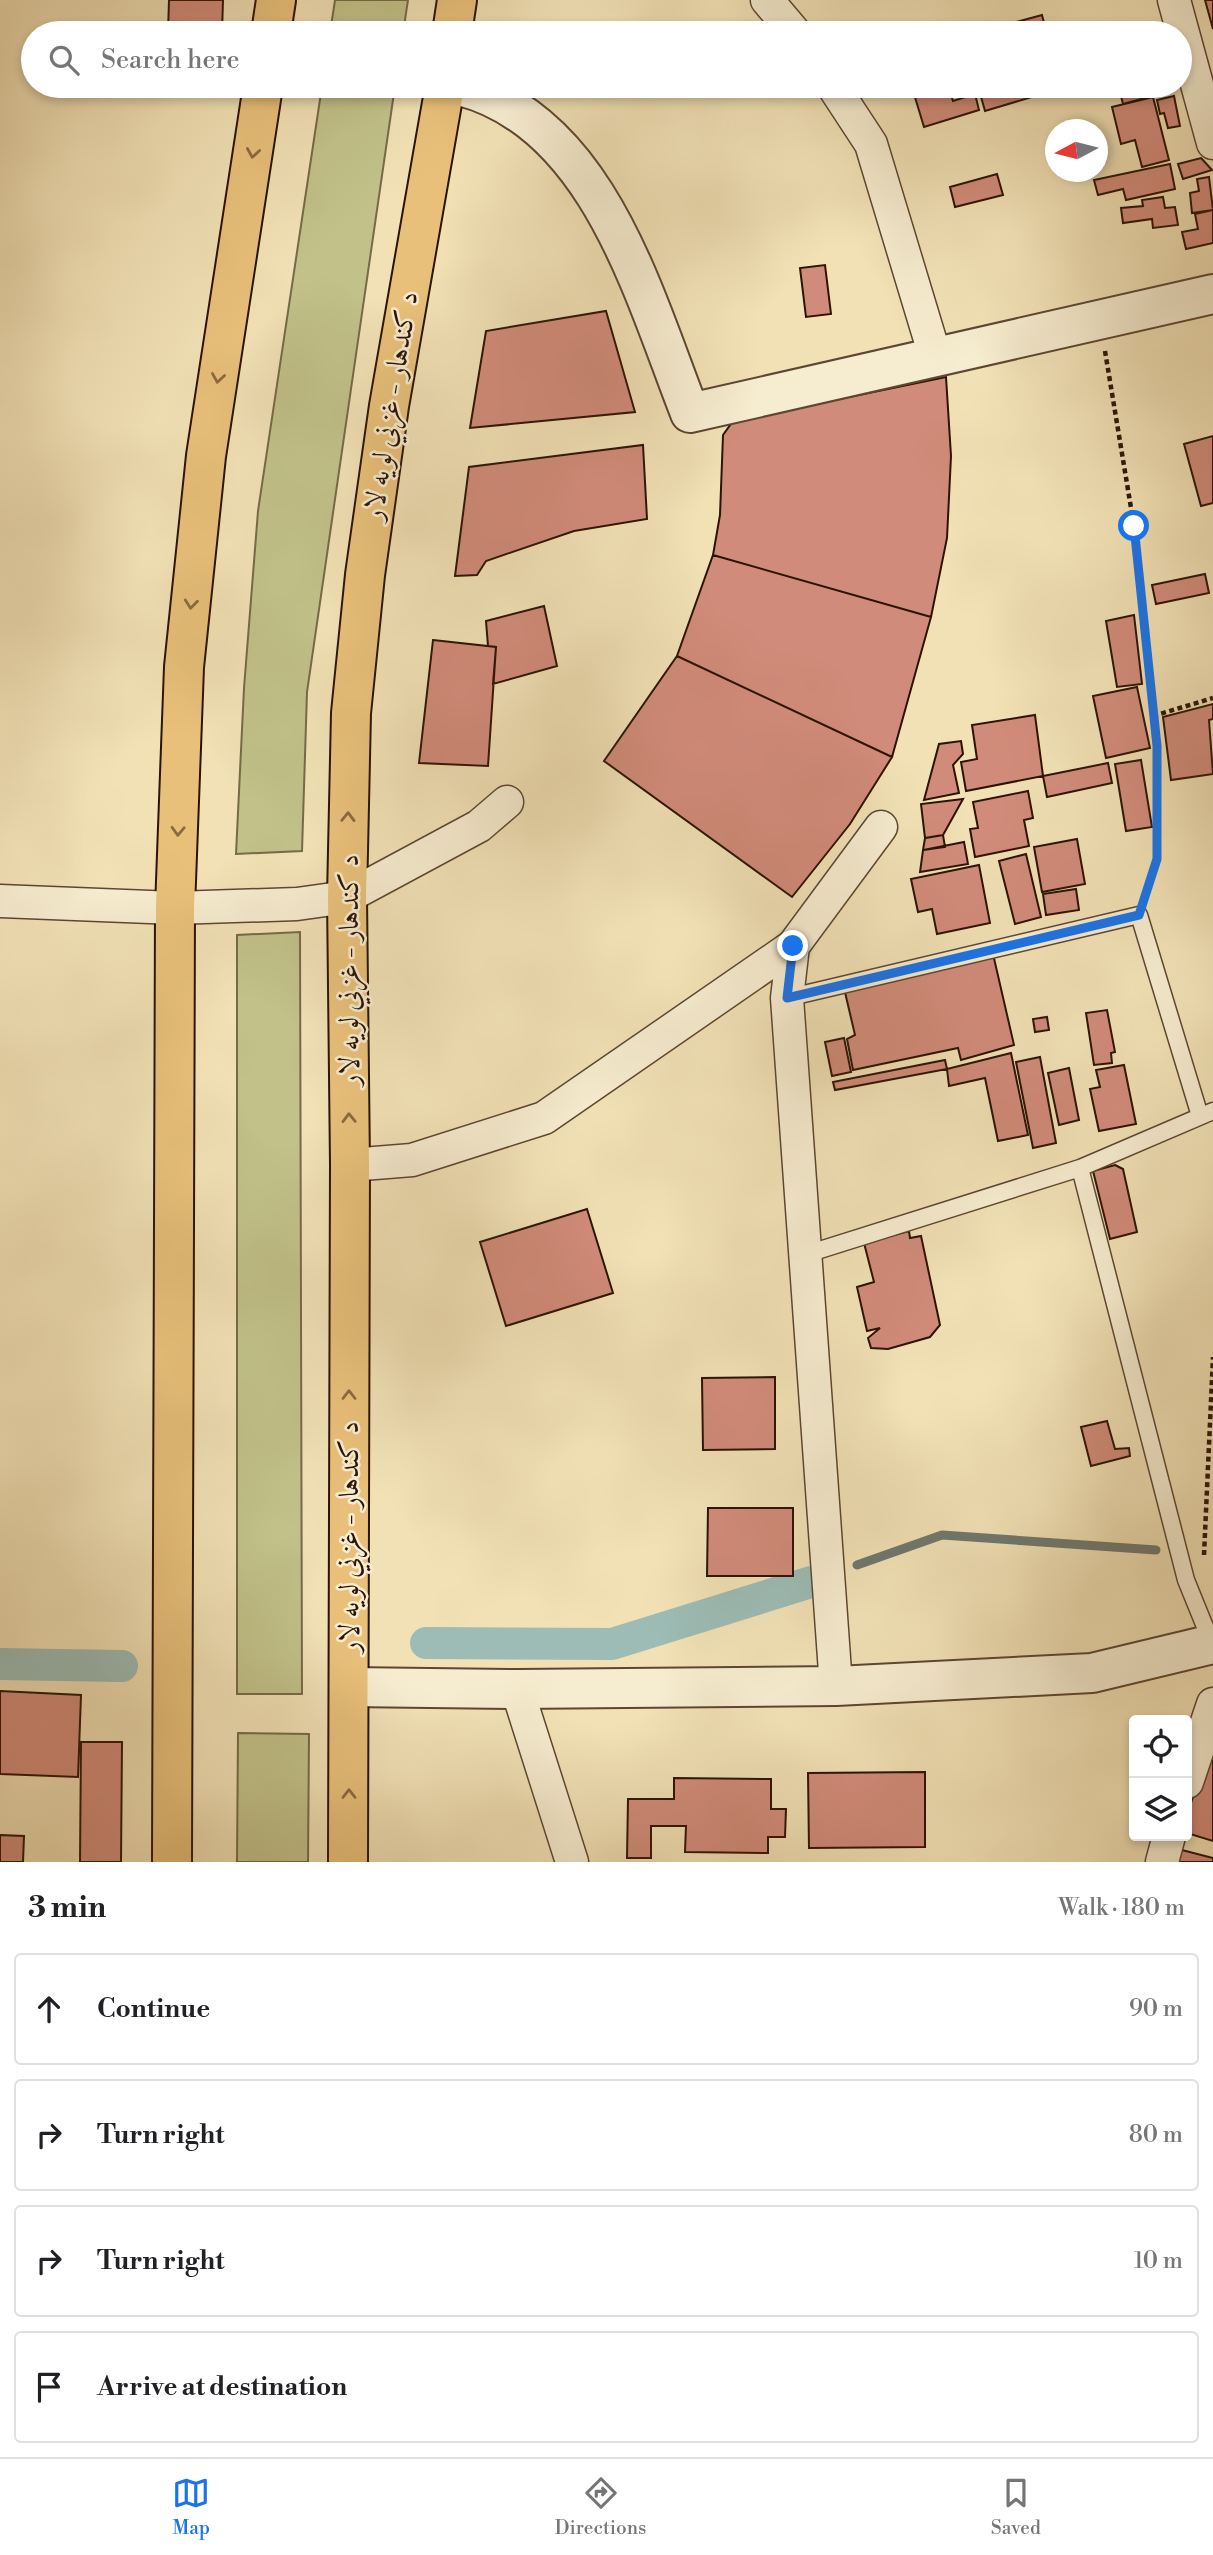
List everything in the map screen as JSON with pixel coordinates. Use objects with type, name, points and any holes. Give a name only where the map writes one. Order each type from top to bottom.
[{"type":"highway","points":[[273,21],[276,0]]},
{"type":"highway","points":[[454,21],[457,0]]},
{"type":"highway","points":[[172,1862],[175,908],[188,628],[206,456],[261,98]]},
{"type":"highway","name":"د کندهار - غزني لويه لار","points":[[348,1862],[350,1165],[347,897],[351,713],[365,575],[416,241],[442,98]]},
{"type":"street","points":[[766,0],[784,21]]},
{"type":"street","points":[[1174,0],[1180,21]]},
{"type":"street","points":[[1192,66],[1213,143]]},
{"type":"street","points":[[495,98],[522,112],[558,144],[618,235],[643,288],[690,412],[1213,294]]},
{"type":"street","points":[[841,98],[871,144],[935,356]]},
{"type":"street","points":[[0,901],[175,908],[298,904],[347,897],[479,826],[507,802]]},
{"type":"street","points":[[350,1165],[412,1160],[544,1118],[793,946],[881,827]]},
{"type":"street","points":[[793,946],[787,998],[836,1686]]},
{"type":"street","points":[[349,1687],[517,1689],[836,1686],[1092,1673],[1213,1644],[1213,1651]]},
{"type":"street","points":[[517,1689],[572,1862]]},
{"type":"street","points":[[1188,1778],[1213,1704]]},
{"type":"street","points":[[1162,1862],[1168,1841]]},
{"type":"lane","points":[[787,998],[1139,915],[1206,1114],[1080,1168],[807,1254]]},
{"type":"lane","points":[[1080,1168],[1192,1596],[1213,1644]]},
{"type":"path","points":[[1100,319],[1134,526],[1157,746],[1157,859],[1139,915]]},
{"type":"path","points":[[1153,716],[1213,698]]},
{"type":"path","points":[[1192,1596],[1205,1551],[1213,1357]]},
{"type":"green space","points":[[335,0],[408,0],[405,21],[332,21]]},
{"type":"green space","points":[[320,98],[393,98],[307,692],[302,851],[236,854],[244,688],[258,511]]},
{"type":"green space","points":[[300,932],[302,1694],[237,1694],[237,935]]},
{"type":"green space","points":[[238,1733],[309,1734],[308,1862],[237,1862]]},
{"type":"building","points":[[169,0],[223,0],[222,21],[168,21]]},
{"type":"building","points":[[1205,0],[1213,0],[1213,29]]},
{"type":"building","points":[[1042,15],[1044,21],[1020,21]]},
{"type":"building","points":[[915,98],[952,98],[953,101],[976,98],[979,110],[924,127]]},
{"type":"building","points":[[981,98],[1028,98],[985,111]]},
{"type":"building","points":[[1122,98],[1145,98],[1123,104]]},
{"type":"building","points":[[1153,98],[1169,160],[1142,167],[1135,140],[1121,144],[1112,107]]},
{"type":"building","points":[[1174,98],[1180,126],[1168,128],[1164,113],[1160,114],[1157,100]]},
{"type":"building","points":[[1201,158],[1212,170],[1183,179],[1178,164]]},
{"type":"building","points":[[1170,164],[1175,189],[1126,200],[1123,189],[1098,195],[1095,182],[1108,182],[1108,177]]},
{"type":"building","points":[[997,174],[1003,195],[955,207],[950,187]]},
{"type":"building","points":[[1209,177],[1213,210],[1192,213],[1190,193],[1199,191],[1197,179]]},
{"type":"building","points":[[1163,197],[1165,208],[1175,207],[1178,225],[1153,228],[1152,219],[1123,223],[1121,208],[1143,206],[1142,200]]},
{"type":"building","points":[[1213,210],[1213,243],[1186,249],[1182,232],[1198,229],[1195,214]]},
{"type":"building","points":[[825,265],[831,314],[806,317],[800,268]]},
{"type":"building","points":[[606,311],[635,412],[470,428],[486,331]]},
{"type":"building","points":[[946,377],[951,456],[947,538],[931,617],[713,555],[720,515],[723,435],[733,421]]},
{"type":"building","points":[[1213,436],[1213,503],[1201,506],[1184,444]]},
{"type":"building","points":[[643,445],[647,519],[574,531],[486,561],[477,575],[455,576],[469,467]]},
{"type":"building","points":[[713,555],[931,617],[892,757],[677,656]]},
{"type":"building","points":[[1205,574],[1209,593],[1156,604],[1152,585]]},
{"type":"building","points":[[544,606],[557,666],[493,684],[496,647],[488,646],[486,621]]},
{"type":"building","points":[[1134,615],[1142,684],[1117,687],[1106,621]]},
{"type":"building","points":[[433,640],[496,647],[488,766],[419,763]]},
{"type":"building","points":[[677,656],[892,757],[850,824],[792,897],[604,761]]},
{"type":"building","points":[[1137,687],[1150,748],[1106,758],[1093,696]]},
{"type":"building","points":[[1213,704],[1213,719],[1209,720],[1213,774],[1171,780],[1163,717]]},
{"type":"building","points":[[1035,715],[1043,776],[966,791],[961,762],[977,759],[972,725]]},
{"type":"building","points":[[961,741],[963,754],[953,765],[959,793],[924,800],[939,744]]},
{"type":"building","points":[[1141,760],[1152,827],[1126,831],[1115,764]]},
{"type":"building","points":[[1108,763],[1112,783],[1047,797],[1043,776]]},
{"type":"building","points":[[1028,791],[1033,818],[1024,820],[1029,846],[975,857],[970,829],[978,828],[973,802]]},
{"type":"building","points":[[963,799],[943,835],[925,838],[921,804]]},
{"type":"building","points":[[943,835],[945,847],[923,850],[925,838]]},
{"type":"building","points":[[1077,839],[1085,884],[1042,892],[1034,847]]},
{"type":"building","points":[[964,842],[968,864],[920,872],[923,850]]},
{"type":"building","points":[[1026,854],[1041,917],[1015,924],[999,861]]},
{"type":"building","points":[[979,865],[990,923],[937,934],[932,909],[918,912],[911,879]]},
{"type":"building","points":[[1076,889],[1079,910],[1046,915],[1043,894]]},
{"type":"building","points":[[993,954],[1014,1045],[961,1060],[958,1048],[853,1070],[847,1039],[855,1035],[844,988]]},
{"type":"building","points":[[1107,1010],[1115,1052],[1111,1053],[1112,1063],[1094,1065],[1086,1013]]},
{"type":"building","points":[[1047,1017],[1049,1030],[1035,1032],[1033,1019]]},
{"type":"building","points":[[844,1038],[851,1072],[832,1076],[825,1042]]},
{"type":"building","points":[[1011,1053],[1028,1135],[998,1141],[985,1078],[949,1086],[947,1069]]},
{"type":"building","points":[[1040,1057],[1056,1143],[1033,1148],[1016,1062]]},
{"type":"building","points":[[945,1060],[947,1069],[835,1090],[833,1082]]},
{"type":"building","points":[[1124,1065],[1136,1124],[1099,1131],[1090,1089],[1100,1087],[1096,1070]]},
{"type":"building","points":[[1069,1068],[1079,1120],[1059,1125],[1048,1073]]},
{"type":"building","points":[[1115,1165],[1123,1169],[1137,1232],[1110,1239],[1093,1171]]},
{"type":"building","points":[[587,1209],[613,1293],[506,1326],[480,1242]]},
{"type":"building","points":[[909,1231],[910,1238],[921,1236],[940,1325],[930,1337],[888,1349],[871,1348],[868,1338],[880,1328],[867,1331],[857,1287],[874,1282],[864,1243]]},
{"type":"building","points":[[775,1377],[775,1449],[703,1450],[702,1378]]},
{"type":"building","points":[[1107,1421],[1115,1449],[1129,1448],[1130,1456],[1091,1466],[1081,1427]]},
{"type":"building","points":[[708,1508],[793,1508],[793,1576],[707,1576]]},
{"type":"building","points":[[0,1691],[81,1695],[78,1777],[0,1774]]},
{"type":"building","points":[[81,1742],[122,1742],[121,1862],[80,1862]]},
{"type":"building","points":[[1211,1746],[1213,1841],[1192,1835],[1192,1800]]},
{"type":"building","points":[[925,1772],[925,1847],[809,1848],[808,1773]]},
{"type":"building","points":[[674,1778],[771,1779],[771,1809],[786,1809],[785,1837],[768,1837],[768,1853],[685,1852],[686,1826],[651,1826],[651,1858],[627,1858],[628,1799],[674,1799]]},
{"type":"building","points":[[0,1835],[24,1836],[23,1862],[0,1862]]},
{"type":"building","points":[[1178,1849],[1213,1858],[1213,1862],[1170,1862]]},
{"type":"waterway","points":[[857,1565],[942,1535],[1156,1550]]},
{"type":"waterway","points":[[426,1643],[612,1644],[811,1582]]},
{"type":"waterway","points":[[0,1664],[122,1666]]},
{"type":"route","points":[[793,946],[787,998],[1139,915],[1157,859],[1157,746],[1134,526]]}]
